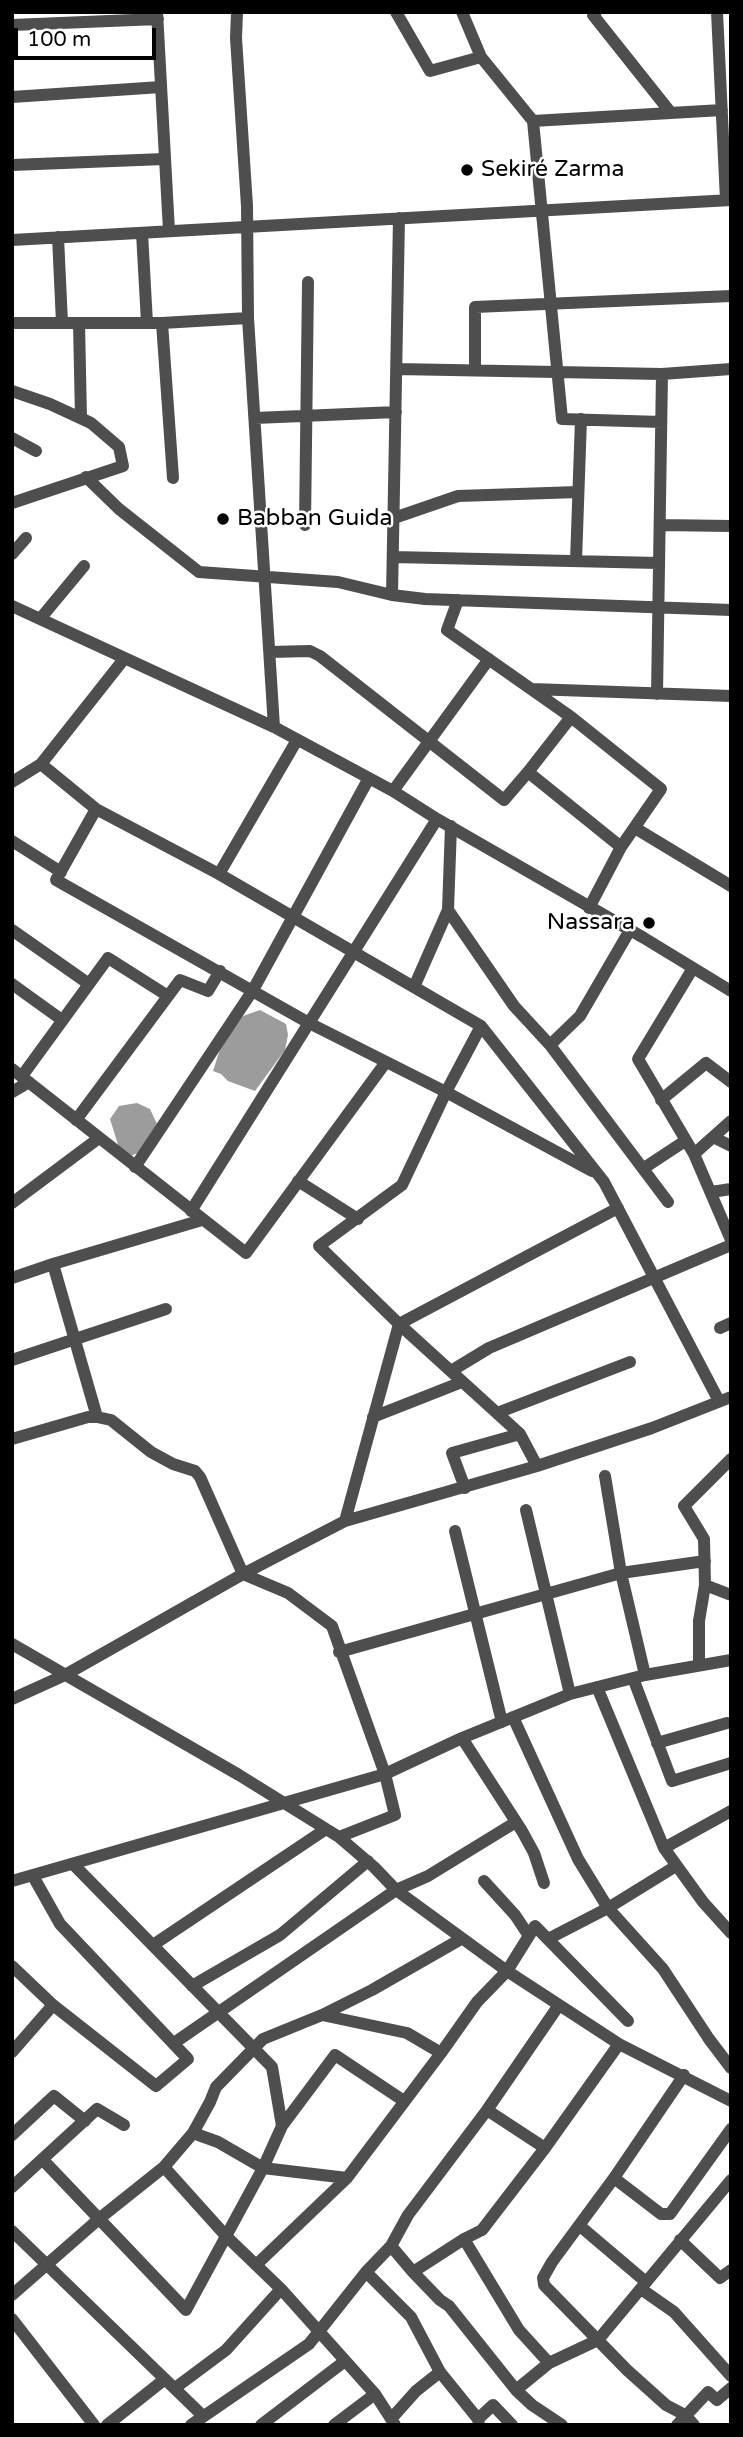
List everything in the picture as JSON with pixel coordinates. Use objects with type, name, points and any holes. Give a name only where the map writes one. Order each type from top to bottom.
[{"type":"street","points":[[237,12],[236,38],[247,227],[248,318],[274,727]]},
{"type":"street","points":[[396,12],[430,71],[481,57]]},
{"type":"street","points":[[462,12],[481,57],[533,121],[562,418],[661,422]]},
{"type":"street","points":[[596,12],[593,15],[671,113]]},
{"type":"street","points":[[12,240],[728,200],[717,12]]},
{"type":"street","points":[[12,25],[158,15],[169,231]]},
{"type":"street","points":[[12,97],[161,87]]},
{"type":"street","points":[[533,121],[722,110]]},
{"type":"street","points":[[12,165],[164,159]]},
{"type":"street","points":[[393,595],[399,219]]},
{"type":"street","points":[[142,233],[147,323]]},
{"type":"street","points":[[58,237],[62,323]]},
{"type":"street","points":[[305,525],[309,282]]},
{"type":"street","points":[[475,369],[475,306],[731,296]]},
{"type":"street","points":[[12,323],[162,323],[248,318]]},
{"type":"street","points":[[79,323],[81,418]]},
{"type":"street","points":[[162,323],[173,478]]},
{"type":"street","points":[[397,369],[662,374],[731,369]]},
{"type":"street","points":[[657,694],[662,374]]},
{"type":"street","points":[[12,391],[91,423],[119,447],[123,466],[12,503]]},
{"type":"street","points":[[255,418],[396,412]]},
{"type":"street","points":[[576,561],[581,419]]},
{"type":"street","points":[[12,438],[36,451]]},
{"type":"street","points":[[86,477],[119,509],[199,572],[338,582],[393,595],[425,599],[731,610]]},
{"type":"street","points":[[394,518],[458,496],[578,492]]},
{"type":"street","points":[[660,525],[731,526]]},
{"type":"street","points":[[12,554],[26,538]]},
{"type":"street","points":[[393,557],[659,563]]},
{"type":"street","points":[[40,619],[84,566]]},
{"type":"street","points":[[458,600],[447,630],[571,717],[661,789],[621,847],[589,908]]},
{"type":"street","points":[[12,606],[274,727],[393,790],[437,819],[731,991]]},
{"type":"street","points":[[270,652],[310,651],[320,656],[504,800],[571,717]]},
{"type":"street","points":[[12,782],[41,764],[124,659]]},
{"type":"street","points":[[393,790],[489,659]]},
{"type":"street","points":[[532,689],[731,696]]},
{"type":"street","points":[[219,874],[297,740]]},
{"type":"street","points":[[12,1699],[65,1675],[243,1574],[345,1521],[537,1466],[652,1428],[725,1399],[598,1175],[481,1026],[219,874],[96,809],[41,764]]},
{"type":"street","points":[[528,772],[621,847]]},
{"type":"street","points":[[135,1167],[253,990],[369,778]]},
{"type":"street","points":[[96,809],[56,880],[309,1023],[446,1092],[598,1175]]},
{"type":"street","points":[[191,1211],[437,819]]},
{"type":"street","points":[[414,987],[448,910],[451,827]]},
{"type":"street","points":[[635,828],[731,886]]},
{"type":"street","points":[[12,841],[61,872]]},
{"type":"street","points":[[448,910],[514,1006],[550,1045],[668,1202]]},
{"type":"street","points":[[12,930],[89,984]]},
{"type":"street","points":[[550,1045],[580,1016],[630,930]]},
{"type":"street","points":[[12,1092],[107,958],[168,996]]},
{"type":"street","points":[[693,968],[638,1059],[694,1154],[731,1240]]},
{"type":"street","points":[[76,1119],[180,980],[208,991],[220,971]]},
{"type":"street","points":[[12,984],[62,1020]]},
{"type":"street","points":[[481,1026],[401,1185],[319,1246],[399,1324],[520,1434],[537,1466]]},
{"type":"street","points":[[21,1076],[246,1253],[386,1062]]},
{"type":"street","points":[[661,1100],[706,1063],[731,1082]]},
{"type":"street","points":[[694,1154],[731,1121]]},
{"type":"street","points":[[713,1137],[731,1146]]},
{"type":"street","points":[[12,1203],[99,1138]]},
{"type":"street","points":[[644,1168],[685,1141]]},
{"type":"street","points":[[298,1181],[358,1219]]},
{"type":"street","points":[[710,1192],[731,1189]]},
{"type":"street","points":[[345,1521],[399,1324],[618,1208]]},
{"type":"street","points":[[12,1278],[202,1220]]},
{"type":"street","points":[[450,1371],[489,1348],[731,1245]]},
{"type":"street","points":[[53,1264],[97,1417]]},
{"type":"street","points":[[12,1360],[166,1309]]},
{"type":"street","points":[[498,1413],[629,1362]]},
{"type":"street","points":[[373,1417],[463,1382]]},
{"type":"street","points":[[12,1439],[88,1417],[111,1420],[151,1452],[173,1464],[195,1471],[243,1574],[288,1593],[332,1626],[339,1652],[385,1774],[395,1815],[339,1837]]},
{"type":"street","points":[[465,1488],[452,1453],[520,1434]]},
{"type":"street","points":[[699,1665],[699,1621],[705,1585],[704,1539],[684,1506],[731,1459]]},
{"type":"street","points":[[605,1476],[639,1676],[657,1742],[672,1781],[731,1763]]},
{"type":"street","points":[[526,1510],[570,1694]]},
{"type":"street","points":[[455,1531],[475,1614],[507,1719],[578,1859],[608,1908],[663,1969],[731,2068]]},
{"type":"street","points":[[339,1652],[621,1573],[705,1560]]},
{"type":"street","points":[[705,1585],[731,1595]]},
{"type":"street","points":[[12,1644],[339,1837],[368,1861],[396,1890],[507,1971],[619,2044],[731,2101]]},
{"type":"street","points":[[12,1881],[385,1774],[462,1738],[570,1694],[639,1676],[731,1660]]},
{"type":"street","points":[[597,1686],[664,1848],[703,1902],[731,1933]]},
{"type":"street","points":[[657,1742],[727,1723]]},
{"type":"street","points":[[462,1738],[534,1853],[544,1883]]},
{"type":"street","points":[[664,1848],[731,1811]]},
{"type":"street","points":[[174,2043],[396,1890],[428,1876],[516,1822]]},
{"type":"street","points":[[152,1945],[326,1829]]},
{"type":"street","points":[[192,1986],[280,1935],[368,1861]]},
{"type":"street","points":[[73,1864],[272,2067],[282,2126]]},
{"type":"street","points":[[548,1939],[608,1908],[676,1866]]},
{"type":"street","points":[[12,1966],[53,2005],[156,2086],[188,2059],[60,1924],[33,1876]]},
{"type":"street","points":[[484,1881],[515,1915],[529,1936]]},
{"type":"street","points":[[256,2265],[347,2178],[477,2002],[507,1971],[535,1926],[628,2021]]},
{"type":"street","points":[[12,2295],[100,2218],[164,2167],[193,2133],[216,2087],[263,2039],[322,2015],[372,1990],[461,1939]]},
{"type":"street","points":[[12,2052],[53,2005]]},
{"type":"street","points":[[191,2425],[309,2344],[366,2272],[391,2246],[408,2215],[559,2005]]},
{"type":"street","points":[[322,2015],[407,2033],[441,2053]]},
{"type":"street","points":[[413,2272],[482,2230],[619,2044]]},
{"type":"street","points":[[43,2161],[186,2310],[263,2168],[282,2126],[335,2055],[404,2101]]},
{"type":"street","points":[[684,2075],[543,2278],[544,2285],[642,2385],[681,2420],[694,2425]]},
{"type":"street","points":[[12,2135],[54,2096],[85,2121]]},
{"type":"street","points":[[12,2187],[97,2109],[124,2125]]},
{"type":"street","points":[[486,2110],[545,2148]]},
{"type":"street","points":[[614,2178],[661,2214],[670,2214],[731,2129]]},
{"type":"street","points":[[193,2133],[218,2142],[263,2168],[347,2178]]},
{"type":"street","points":[[164,2167],[226,2236],[281,2289],[375,2394],[393,2422],[416,2390],[440,2372]]},
{"type":"street","points":[[516,2390],[549,2363],[598,2340],[680,2239],[729,2186]]},
{"type":"street","points":[[580,2226],[674,2312],[731,2376]]},
{"type":"street","points":[[12,2231],[203,2416]]},
{"type":"street","points":[[464,2239],[519,2330],[549,2363]]},
{"type":"street","points":[[680,2239],[720,2278],[731,2270]]},
{"type":"street","points":[[391,2246],[440,2300],[449,2306],[516,2390],[555,2423]]},
{"type":"street","points":[[366,2272],[411,2317],[440,2372],[479,2422],[493,2405],[512,2425]]},
{"type":"street","points":[[107,2425],[226,2350],[281,2289]]},
{"type":"street","points":[[12,2319],[94,2425]]},
{"type":"street","points":[[261,2425],[345,2361]]},
{"type":"street","points":[[681,2420],[708,2392],[717,2400],[731,2388]]},
{"type":"street","points":[[334,2425],[375,2394]]},
{"type":"shaded area","points":[[260,1010],[286,1024],[288,1035],[285,1050],[255,1091],[228,1081],[213,1071],[223,1040],[243,1016]]},
{"type":"shaded area","points":[[137,1103],[150,1109],[157,1124],[138,1153],[130,1156],[119,1148],[110,1119],[119,1106]]},
{"type":"place","name":"Sekiré Zarma","points":[[467,170]]},
{"type":"place","name":"Babban Guida","points":[[223,519]]},
{"type":"place","name":"Nassara","points":[[649,923]]}]
